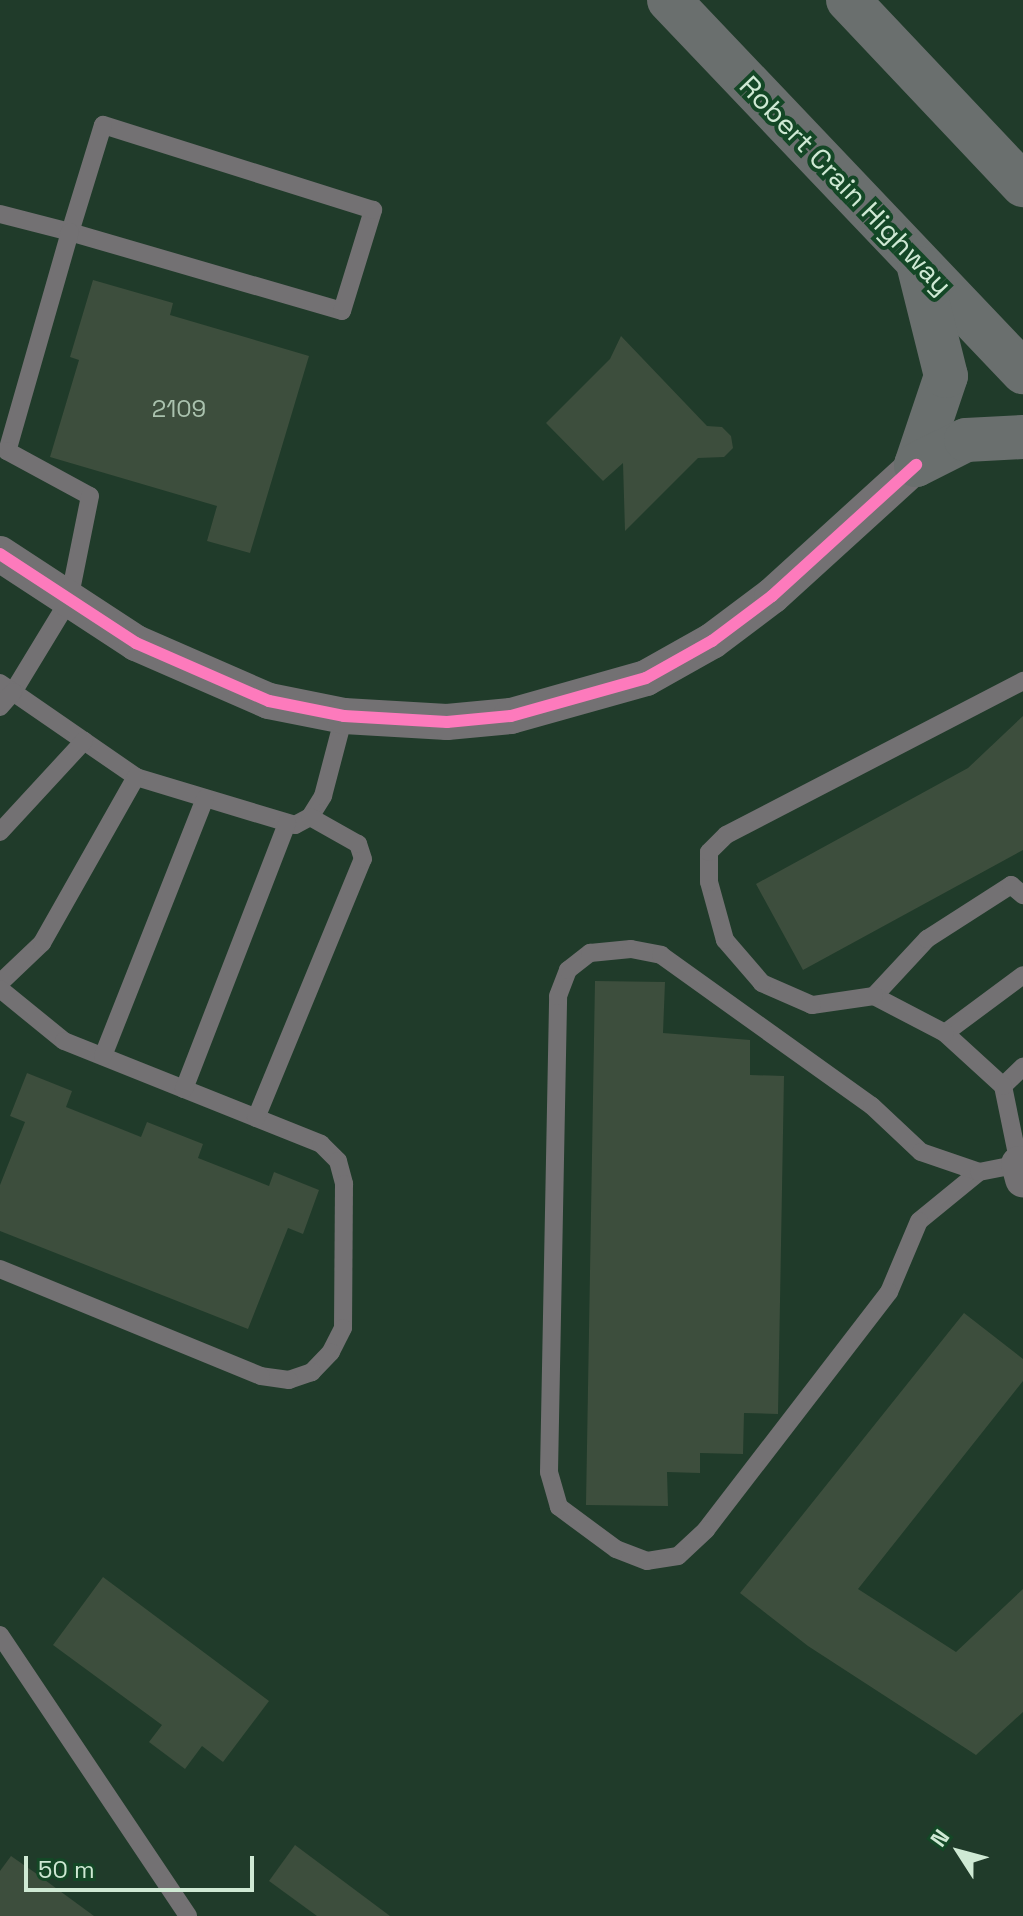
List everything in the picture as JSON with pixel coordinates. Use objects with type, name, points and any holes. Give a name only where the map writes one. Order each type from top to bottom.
[{"type":"highway","name":"Robert Crain Highway","points":[[669,0],[1023,372]]},
{"type":"highway","points":[[848,0],[1023,185]]},
{"type":"highway","points":[[916,258],[946,376],[916,465]]},
{"type":"highway","points":[[916,465],[966,440],[989,435],[1023,437]]},
{"type":"street","points":[[0,554],[69,600],[193,672],[269,701],[344,716],[447,722],[511,716],[646,678],[712,641],[772,596],[916,465]]},
{"type":"lane","points":[[0,214],[70,232],[342,311],[373,210],[103,125],[70,232],[7,451],[90,496],[69,600],[6,688],[0,707]]},
{"type":"lane","points":[[979,1172],[919,1221],[889,1292],[706,1530],[678,1556],[647,1561],[616,1549],[559,1507],[549,1472],[558,996],[568,970],[590,953],[631,949],[661,955],[872,1106],[921,1152],[979,1172],[1022,1170],[1003,1086],[945,1033],[874,996],[812,1005],[762,983],[725,940],[709,882],[709,852],[726,835],[1023,681]]},
{"type":"lane","points":[[6,688],[136,777],[287,823],[310,817],[323,796],[344,716]]},
{"type":"lane","points":[[0,832],[84,741]]},
{"type":"lane","points":[[0,983],[42,943],[136,777]]},
{"type":"lane","points":[[103,1056],[205,798]]},
{"type":"lane","points":[[256,1118],[363,859],[358,844],[310,817]]},
{"type":"lane","points":[[184,1089],[287,823]]},
{"type":"lane","points":[[874,996],[927,939],[1011,885],[1023,895]]},
{"type":"lane","points":[[945,1033],[1023,975]]},
{"type":"lane","points":[[0,989],[64,1041],[321,1144],[338,1161],[344,1184],[343,1328],[331,1352],[312,1372],[289,1380],[261,1376],[0,1269]]},
{"type":"lane","points":[[1003,1086],[1023,1067]]},
{"type":"lane","points":[[0,1635],[188,1916]]},
{"type":"building","points":[[93,280],[173,303],[170,315],[309,356],[250,553],[207,541],[217,506],[50,457],[79,360],[70,357]]},
{"type":"building","points":[[621,336],[707,426],[722,427],[731,436],[733,448],[724,457],[698,458],[625,531],[623,463],[603,481],[546,423],[610,359]]},
{"type":"building","points":[[1023,716],[1023,850],[803,970],[756,884],[968,768]]},
{"type":"building","points":[[595,981],[665,982],[663,1033],[750,1040],[750,1075],[784,1076],[778,1414],[744,1413],[743,1454],[700,1453],[700,1473],[667,1472],[668,1506],[586,1505]]},
{"type":"building","points":[[27,1073],[72,1091],[66,1107],[141,1137],[147,1122],[203,1144],[198,1158],[269,1186],[274,1172],[319,1190],[303,1234],[288,1228],[248,1329],[0,1231],[0,1185],[25,1122],[10,1116]]},
{"type":"building","points":[[964,1313],[1023,1359],[1023,1381],[858,1589],[956,1652],[1023,1589],[1023,1712],[976,1755],[808,1646],[740,1593]]},
{"type":"building","points":[[103,1577],[269,1701],[223,1762],[202,1746],[185,1769],[149,1742],[162,1725],[53,1645]]},
{"type":"building","points":[[295,1845],[390,1916],[317,1916],[269,1881]]},
{"type":"building","points":[[11,1856],[94,1916],[0,1916],[0,1871]]},
{"type":"cycle path","points":[[0,554],[136,643],[269,701],[344,716],[447,722],[511,716],[646,678],[712,641],[772,596],[916,465]]}]
